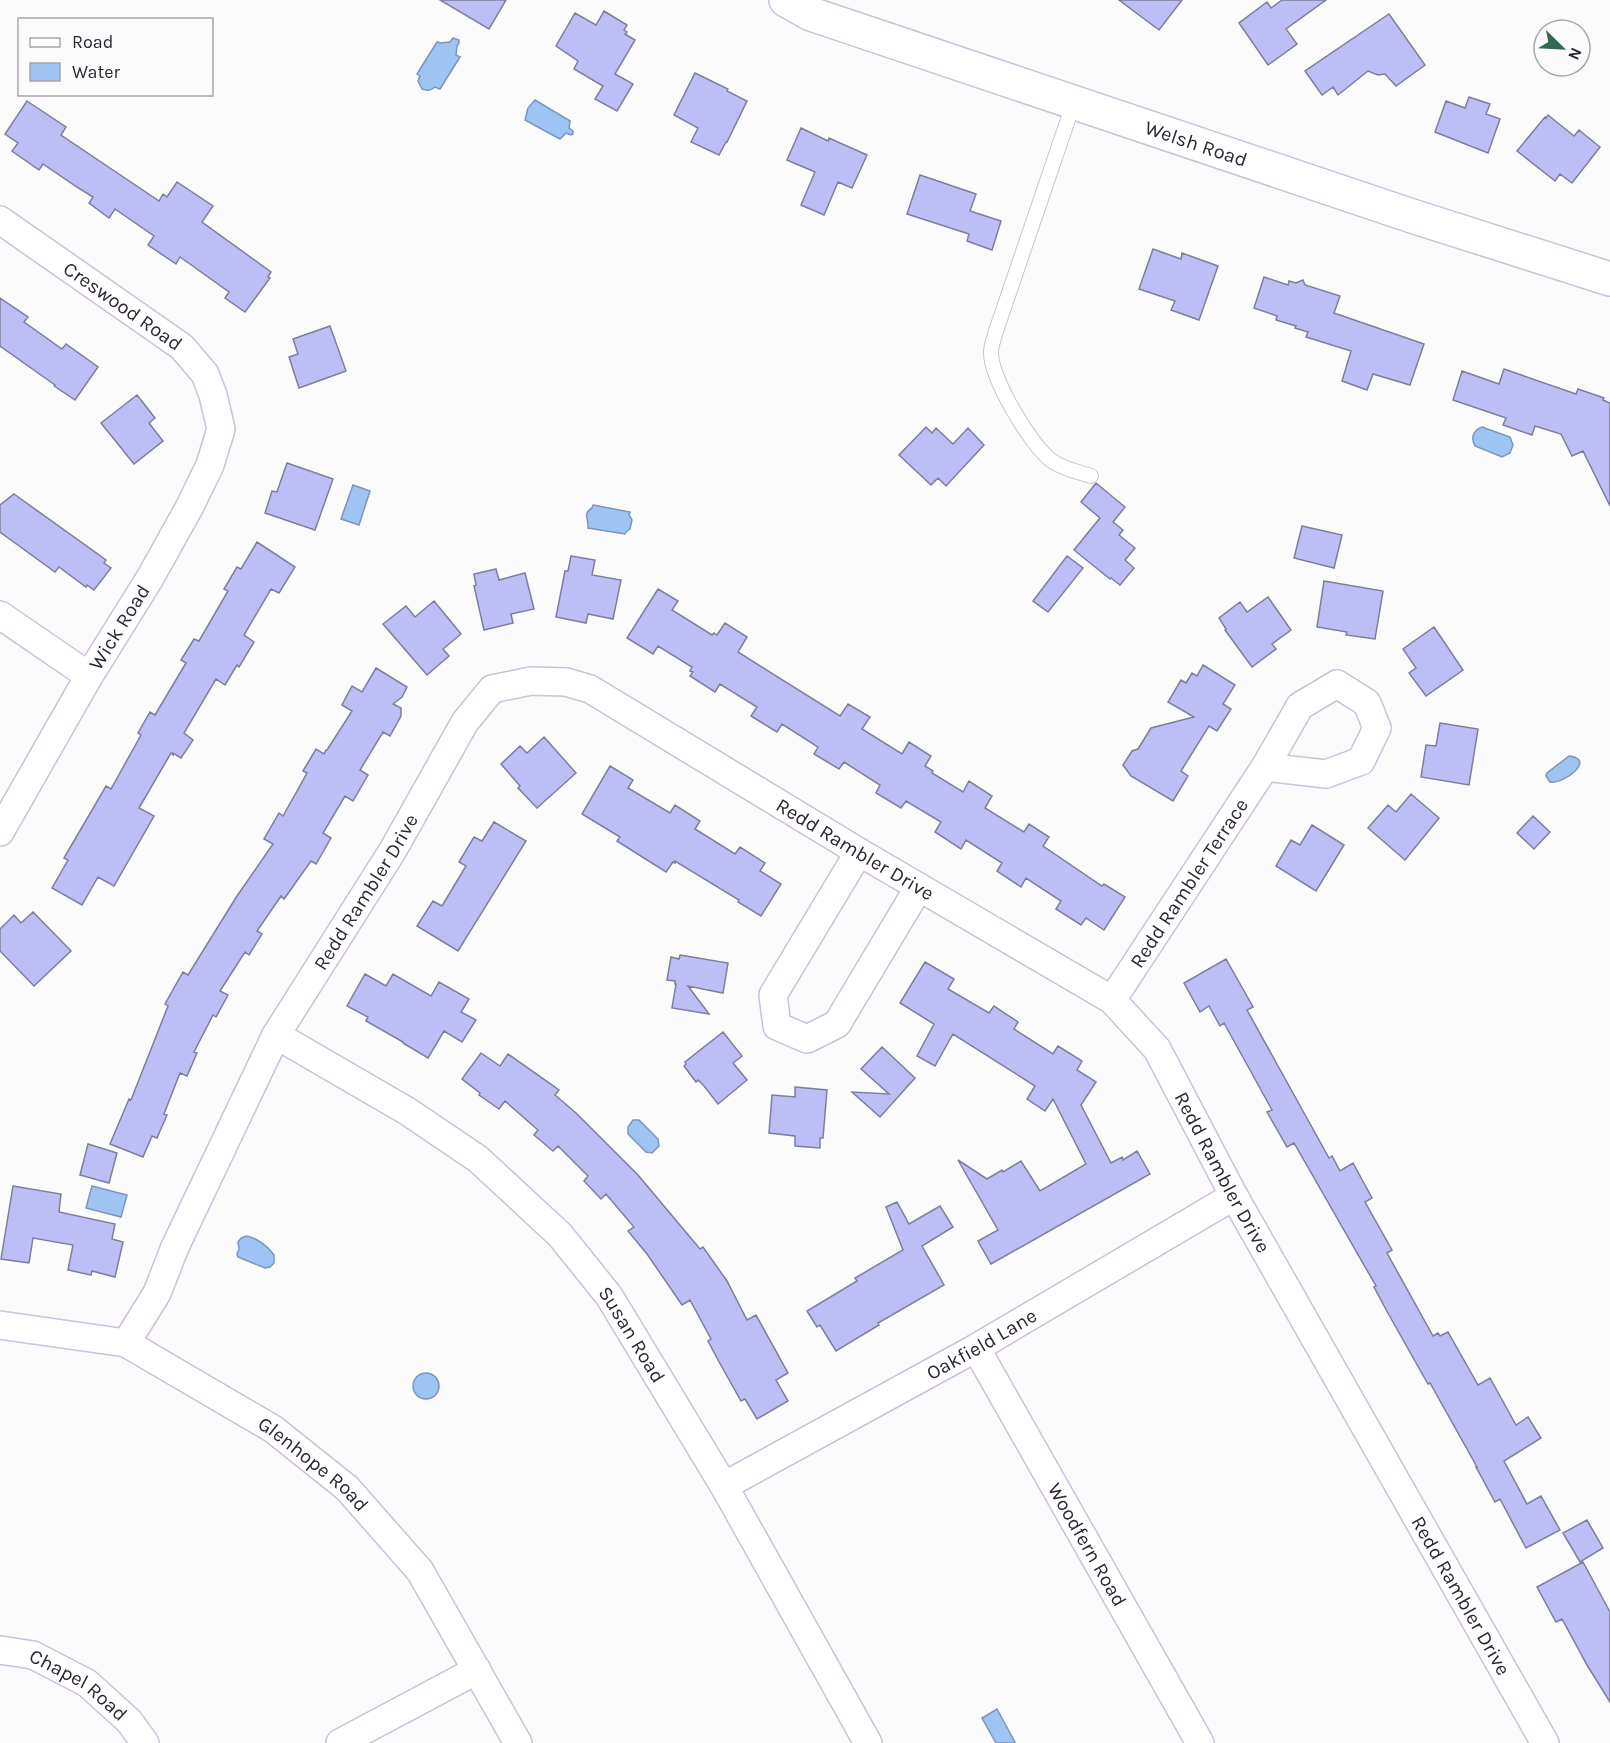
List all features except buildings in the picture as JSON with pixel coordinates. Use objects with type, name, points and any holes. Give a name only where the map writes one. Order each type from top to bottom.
[{"type":"main road","name":"Welsh Road","points":[[786,0],[811,14],[1412,216],[1610,279]]},
{"type":"street","name":"Creswood Road","points":[[0,220],[182,347],[205,374],[218,415]]},
{"type":"street","name":"Wick Road","points":[[0,832],[189,508],[210,465],[221,429],[218,415]]},
{"type":"street","points":[[0,615],[89,676]]},
{"type":"street","name":"Redd Rambler Drive","points":[[126,1343],[157,1293],[175,1246],[276,1035],[393,850],[465,722],[492,689],[531,681],[566,682],[590,689],[859,852],[1112,1000],[1157,1049],[1234,1196],[1545,1743]]},
{"type":"street","name":"Redd Rambler Terrace","points":[[1112,1000],[1265,767]]},
{"type":"street","points":[[859,852],[772,995],[777,1026],[807,1039],[837,1024],[919,887]]},
{"type":"street","name":"Susan Road","points":[[276,1035],[407,1111],[478,1159],[560,1235],[609,1296],[724,1486],[868,1743]]},
{"type":"street","name":"Oakfield Lane","points":[[724,1486],[976,1348],[1234,1196]]},
{"type":"street","name":"Glenhope Road","points":[[0,1325],[126,1343],[273,1429],[347,1488],[420,1571],[518,1743]]},
{"type":"street","name":"Woodfern Road","points":[[976,1348],[1200,1743]]},
{"type":"street","name":"Chapel Road","points":[[0,1650],[33,1655],[87,1683],[129,1721],[145,1743]]},
{"type":"street","points":[[340,1743],[477,1670]]},
{"type":"lane","points":[[1074,102],[995,334],[991,353],[994,372],[1012,408],[1034,443],[1052,462],[1092,476]]},
{"type":"water","points":[[453,38],[459,40],[456,55],[460,57],[440,89],[435,87],[429,90],[422,89],[418,81],[420,76],[417,74],[437,42],[450,42]]},
{"type":"water","points":[[535,100],[570,121],[569,128],[573,134],[566,133],[560,139],[525,120],[528,108]]},
{"type":"water","points":[[1482,427],[1510,437],[1513,445],[1510,453],[1502,457],[1475,446],[1474,434]]},
{"type":"water","points":[[353,485],[370,491],[359,525],[341,519]]},
{"type":"water","points":[[593,505],[630,512],[632,520],[630,529],[625,534],[588,528],[587,515]]},
{"type":"water","points":[[1569,756],[1577,758],[1580,762],[1579,766],[1562,780],[1550,782],[1546,776],[1547,773]]},
{"type":"water","points":[[633,1120],[639,1120],[658,1139],[659,1146],[652,1153],[646,1152],[628,1134],[628,1127]]},
{"type":"water","points":[[92,1186],[127,1195],[121,1217],[86,1208]]},
{"type":"water","points":[[246,1236],[262,1243],[274,1255],[274,1263],[270,1267],[265,1268],[238,1257],[238,1242]]},
{"type":"water","points":[[426,1373],[435,1377],[439,1386],[435,1395],[426,1399],[417,1395],[413,1386],[417,1377]]},
{"type":"water","points":[[997,1709],[1014,1743],[996,1743],[982,1718]]}]
